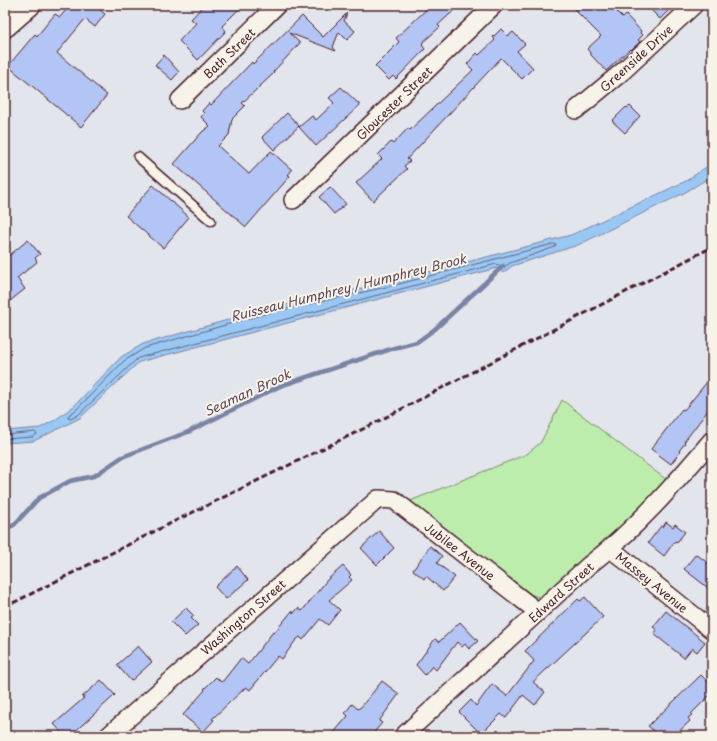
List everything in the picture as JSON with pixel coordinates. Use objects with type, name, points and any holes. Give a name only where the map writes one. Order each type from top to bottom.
[{"type":"street","points":[[5,26],[29,5]]},
{"type":"street","name":"Bath Street","points":[[180,100],[277,5]]},
{"type":"street","name":"Gloucester Street","points":[[293,200],[494,5]]},
{"type":"street","name":"Greenside Drive","points":[[576,110],[623,71],[694,5]]},
{"type":"street","name":"Edward Street","points":[[403,736],[588,566],[611,549],[674,485],[712,440]]},
{"type":"street","name":"Jubilee Avenue","points":[[378,499],[394,500],[538,612]]},
{"type":"street","name":"Washington Street","points":[[108,736],[378,499]]},
{"type":"street","name":"Massey Avenue","points":[[611,549],[712,630]]},
{"type":"lane","points":[[138,157],[211,221]]},
{"type":"green space","points":[[562,400],[668,481],[620,529],[543,596],[539,597],[532,595],[410,501],[527,454],[541,442]]},
{"type":"water","points":[[712,163],[712,176],[684,193],[578,245],[512,266],[503,273],[497,268],[139,362],[80,418],[34,441],[5,443],[5,431],[40,428],[55,420],[74,406],[121,357],[143,344],[263,310],[390,282],[571,235],[686,181]]},
{"type":"building","points":[[70,5],[94,5],[105,14],[95,27],[85,19],[57,53],[107,95],[81,127],[8,66],[35,34],[37,36],[55,14],[60,17]]},
{"type":"building","points":[[204,5],[243,5],[222,26],[226,31],[198,60],[179,41],[196,23],[191,19]]},
{"type":"building","points":[[434,5],[460,5],[438,25],[440,27],[422,43],[425,49],[396,79],[393,76],[389,80],[375,66],[399,42],[396,38],[429,7],[430,9]]},
{"type":"building","points":[[570,5],[610,5],[623,18],[626,15],[641,31],[640,33],[643,35],[638,40],[640,42],[606,71],[587,49],[601,36]]},
{"type":"building","points":[[646,5],[674,5],[660,19]]},
{"type":"building","points":[[347,13],[344,21],[355,31],[347,40],[339,32],[333,47],[336,51],[289,33],[300,43],[273,72],[274,73],[242,103],[245,106],[232,119],[229,135],[218,146],[249,174],[271,151],[292,170],[288,175],[290,176],[246,227],[174,164],[202,132],[210,126],[201,117],[204,113],[202,111],[209,103],[211,105],[252,62],[253,64],[302,16],[323,37]]},
{"type":"building","points":[[501,29],[508,36],[513,32],[525,44],[517,51],[533,68],[522,79],[501,58],[407,159],[410,161],[404,166],[407,169],[373,201],[356,183],[382,159],[378,155],[391,142],[393,144],[408,128],[410,130],[473,70],[467,64],[477,53],[479,55],[495,40],[493,37]]},
{"type":"building","points":[[164,55],[179,72],[172,80],[155,65]]},
{"type":"building","points":[[341,87],[360,105],[316,146],[299,127],[312,116],[316,120],[334,103],[329,98]]},
{"type":"building","points":[[630,106],[640,116],[625,133],[612,121],[626,107],[627,108]]},
{"type":"building","points":[[287,113],[299,126],[274,150],[262,137]]},
{"type":"building","points":[[153,185],[189,217],[163,248],[126,216]]},
{"type":"building","points":[[330,187],[346,204],[334,214],[319,197]]},
{"type":"building","points":[[28,240],[40,254],[35,258],[37,262],[17,278],[25,289],[5,305],[5,259]]},
{"type":"building","points":[[712,376],[712,405],[684,442],[685,443],[679,451],[680,452],[671,464],[651,449],[682,409],[684,410]]},
{"type":"building","points":[[666,522],[673,527],[675,524],[685,532],[677,542],[675,541],[664,556],[648,543]]},
{"type":"building","points":[[379,531],[394,548],[377,565],[361,548]]},
{"type":"building","points":[[430,546],[442,556],[437,563],[455,577],[443,591],[426,576],[424,579],[413,570]]},
{"type":"building","points":[[696,554],[712,566],[712,591],[684,569]]},
{"type":"building","points":[[237,566],[248,580],[226,599],[215,587]]},
{"type":"building","points":[[343,566],[351,575],[349,577],[352,580],[329,600],[340,610],[328,625],[320,619],[303,640],[300,637],[296,640],[282,659],[278,656],[250,690],[246,687],[212,719],[214,720],[203,732],[183,715],[216,677],[221,682],[223,681],[241,658],[248,664],[273,632],[274,633],[292,611],[294,613],[298,608],[302,611],[327,580]]},
{"type":"building","points":[[585,597],[603,617],[533,682],[545,692],[535,705],[523,695],[506,718],[501,714],[481,734],[459,712],[471,700],[476,706],[492,684],[507,696],[534,661],[525,651],[578,599],[580,601]]},
{"type":"building","points":[[186,608],[194,616],[191,618],[198,625],[185,636],[171,622]]},
{"type":"building","points":[[666,611],[705,642],[697,652],[692,648],[684,658],[654,634],[657,630],[653,627]]},
{"type":"building","points":[[460,622],[478,641],[469,649],[465,644],[462,647],[457,642],[436,670],[432,666],[425,675],[416,665],[435,639],[439,642]]},
{"type":"building","points":[[138,646],[152,662],[131,681],[117,665]]},
{"type":"building","points":[[701,675],[712,686],[712,693],[691,714],[692,715],[688,718],[690,721],[674,736],[659,736],[648,726]]},
{"type":"building","points":[[101,680],[115,695],[70,736],[65,736],[54,724],[84,698],[82,697]]},
{"type":"building","points":[[382,681],[399,694],[379,721],[382,723],[371,736],[331,736],[348,716],[345,713],[352,704],[358,709],[361,707]]},
{"type":"waterway","name":"Seaman Brook","points":[[5,529],[14,525],[39,498],[70,481],[94,476],[122,457],[188,432],[280,386],[394,348],[417,342],[435,329],[503,266]]},
{"type":"railway","points":[[5,607],[175,521],[369,426],[712,247]]},
{"type":"water label","name":"Ruisseau Humphrey / Humphrey Brook","points":[[348,287]]}]
